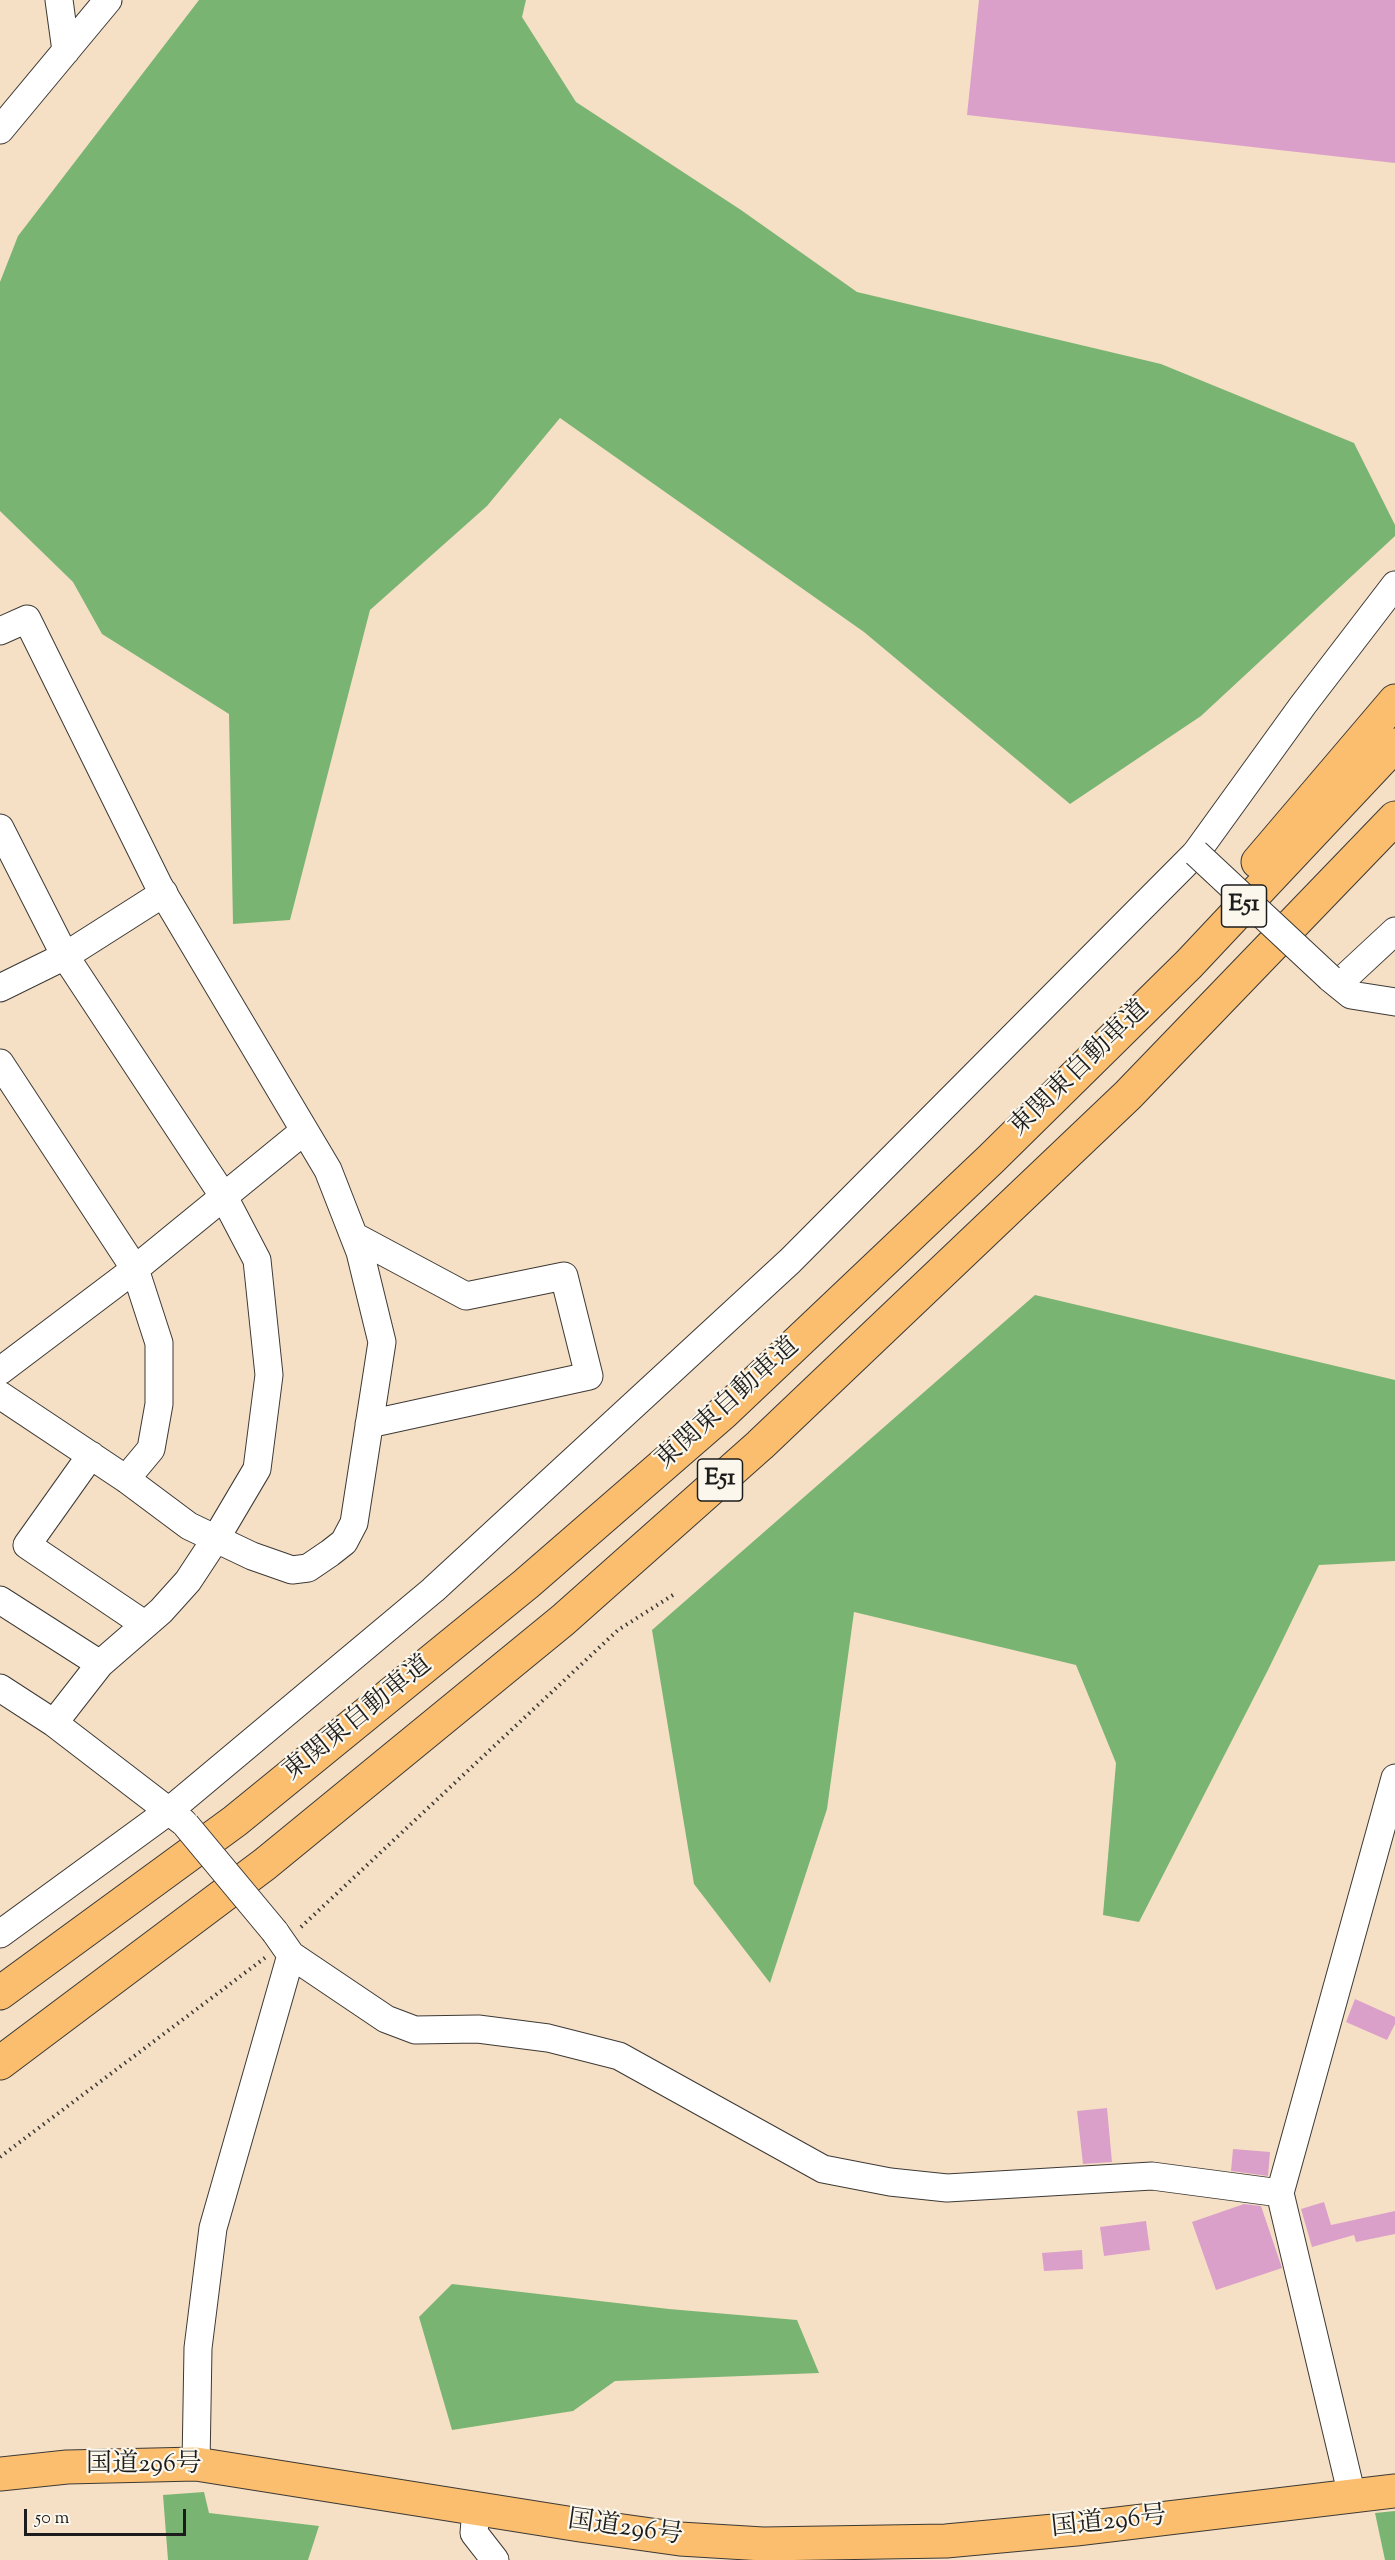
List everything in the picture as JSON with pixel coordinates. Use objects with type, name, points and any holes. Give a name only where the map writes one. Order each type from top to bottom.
[{"type":"highway","points":[[1089,1063],[1395,701]]},
{"type":"highway","name":"東関東自動車道","points":[[0,1993],[235,1821],[526,1584],[723,1413],[866,1279],[1189,964],[1395,745]]},
{"type":"highway","name":"東関東自動車道","points":[[0,2063],[265,1864],[590,1596],[760,1445],[1119,1103],[1391,823]]},
{"type":"highway","name":"国道296号","points":[[0,2474],[67,2467],[196,2464],[680,2539],[763,2544],[852,2544],[970,2539],[1395,2491]]},
{"type":"street","points":[[59,0],[66,51]]},
{"type":"street","points":[[0,130],[108,0]]},
{"type":"street","points":[[0,1934],[178,1818],[433,1590],[790,1261],[1196,853],[1303,705],[1395,585]]},
{"type":"street","points":[[0,631],[27,620],[164,893],[328,1170],[360,1252],[382,1342],[354,1523],[344,1542],[308,1568],[292,1570],[252,1556],[189,1526],[126,1479],[0,1395]]},
{"type":"street","points":[[0,828],[65,956],[224,1197],[257,1260],[269,1375],[257,1469],[215,1540],[188,1581],[161,1611],[100,1664],[54,1723]]},
{"type":"street","points":[[1196,853],[1351,995],[1395,1002]]},
{"type":"street","points":[[0,988],[65,956],[164,893]]},
{"type":"street","points":[[1334,981],[1395,931]]},
{"type":"street","points":[[0,1064],[135,1269],[159,1343],[159,1404],[151,1449],[126,1479]]},
{"type":"street","points":[[0,1371],[135,1269],[304,1131]]},
{"type":"street","points":[[354,1236],[466,1296],[564,1276],[589,1376],[369,1424]]},
{"type":"street","points":[[91,1455],[27,1545],[144,1624]]},
{"type":"street","points":[[0,1600],[100,1664]]},
{"type":"street","points":[[0,1688],[54,1723],[178,1818],[283,1944],[386,2019],[415,2030],[478,2029],[548,2038],[619,2056],[823,2169],[890,2182],[947,2188],[1152,2176],[1280,2193]]},
{"type":"street","points":[[1352,2496],[1280,2193],[1395,1778]]},
{"type":"street","points":[[196,2464],[198,2348],[213,2228],[283,1944]]},
{"type":"street","points":[[476,2509],[474,2533],[495,2560]]},
{"type":"path","points":[[0,2157],[283,1944],[618,1630],[673,1596]]},
{"type":"green space","points":[[199,0],[526,0],[522,17],[576,102],[741,210],[857,292],[1161,364],[1354,443],[1395,525],[1395,536],[1201,716],[1070,804],[864,632],[560,418],[487,506],[370,610],[290,920],[233,924],[229,714],[102,634],[73,582],[0,511],[0,282],[18,236]]},
{"type":"green space","points":[[1035,1295],[1395,1380],[1395,1561],[1319,1565],[1139,1922],[1103,1915],[1116,1763],[1076,1665],[854,1612],[827,1809],[770,1983],[694,1884],[652,1630]]},
{"type":"green space","points":[[452,2284],[669,2309],[797,2320],[819,2373],[615,2381],[573,2411],[452,2430],[419,2317]]},
{"type":"green space","points":[[204,2492],[209,2513],[319,2526],[308,2560],[168,2560],[163,2495]]},
{"type":"green space","points":[[1395,2511],[1395,2560],[1385,2560],[1375,2513]]},
{"type":"building","points":[[979,0],[1395,0],[1395,163],[967,115]]},
{"type":"building","points":[[1355,1999],[1395,2017],[1395,2024],[1387,2040],[1346,2022]]},
{"type":"building","points":[[1107,2108],[1112,2162],[1083,2164],[1077,2111]]},
{"type":"building","points":[[1233,2149],[1270,2152],[1268,2176],[1231,2171]]},
{"type":"building","points":[[1324,2202],[1331,2225],[1395,2211],[1395,2234],[1356,2242],[1354,2235],[1312,2247],[1301,2209]]},
{"type":"building","points":[[1244,2204],[1261,2206],[1282,2268],[1216,2290],[1192,2222]]},
{"type":"building","points":[[1146,2221],[1150,2250],[1104,2256],[1100,2227]]},
{"type":"building","points":[[1082,2250],[1083,2269],[1044,2271],[1042,2253]]}]
